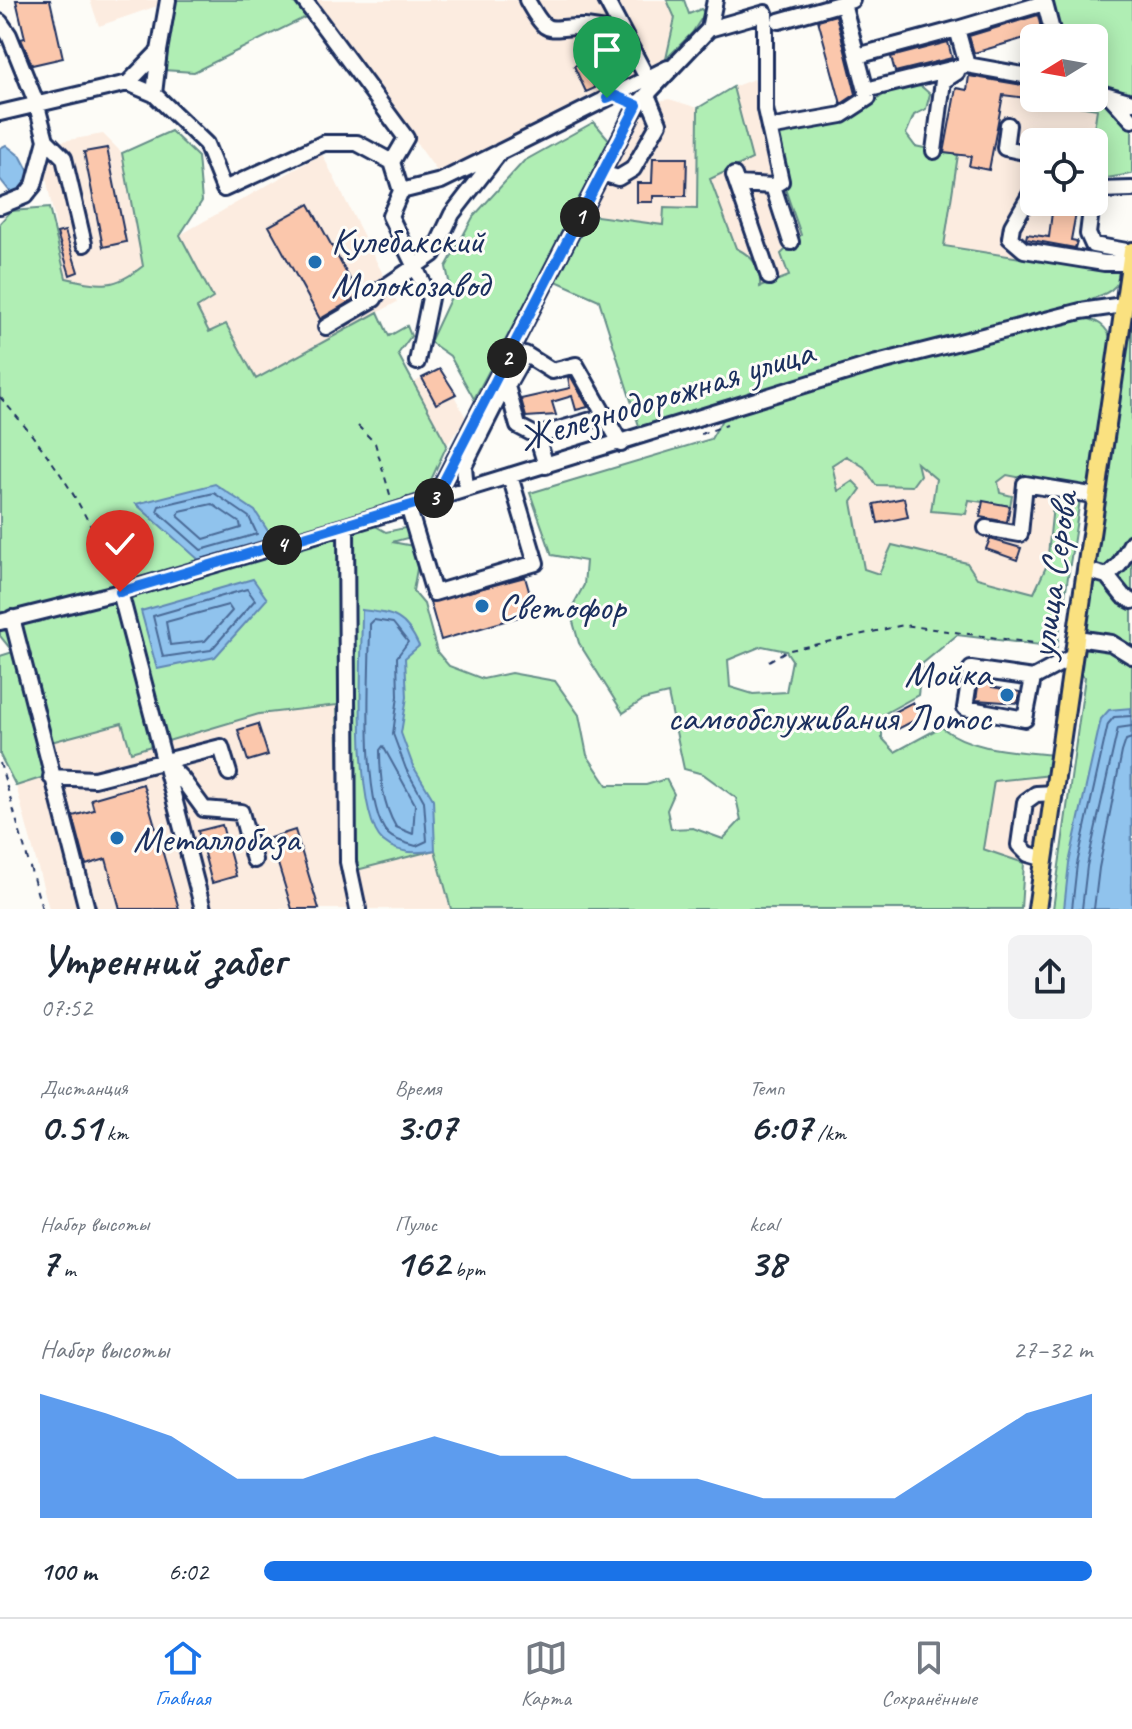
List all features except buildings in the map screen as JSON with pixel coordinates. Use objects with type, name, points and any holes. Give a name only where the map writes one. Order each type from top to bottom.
[{"type":"main road","name":"улица Серова","points":[[1037,909],[1097,496],[1125,345],[1123,305],[1132,257]]},
{"type":"street","points":[[154,94],[168,0]]},
{"type":"street","points":[[304,0],[406,138],[392,162]]},
{"type":"street","points":[[527,0],[539,22],[557,31],[582,27],[623,33]]},
{"type":"street","points":[[606,0],[647,78]]},
{"type":"street","points":[[709,29],[715,0]]},
{"type":"street","points":[[769,128],[842,115],[868,98],[847,1],[779,21]]},
{"type":"street","points":[[857,56],[1044,1],[1050,24]]},
{"type":"street","points":[[466,489],[464,466],[502,382],[602,173],[642,100],[709,29],[765,13],[765,109],[781,181],[773,186],[736,180],[769,277]]},
{"type":"street","points":[[0,22],[9,35],[36,102],[46,140],[34,185],[25,196],[0,206]]},
{"type":"street","points":[[957,29],[967,65]]},
{"type":"street","points":[[0,113],[36,102],[128,83],[159,51]]},
{"type":"street","points":[[401,191],[441,181],[676,64]]},
{"type":"street","points":[[934,151],[943,81],[967,65]]},
{"type":"street","points":[[866,90],[967,65],[1020,74]]},
{"type":"street","points":[[128,83],[154,94],[206,144],[224,189],[324,143],[357,143],[392,162],[401,191],[390,216],[430,298],[417,362]]},
{"type":"street","points":[[602,173],[618,178],[633,169],[659,123],[642,100],[614,95]]},
{"type":"street","points":[[1109,95],[1132,102]]},
{"type":"street","points":[[1109,95],[1132,120]]},
{"type":"street","points":[[1008,125],[1005,148],[1020,151]]},
{"type":"street","points":[[46,140],[64,158],[84,244]]},
{"type":"street","points":[[326,327],[374,299],[379,291],[433,254],[452,214],[500,152]]},
{"type":"street","points":[[773,186],[791,242]]},
{"type":"street","points":[[1108,192],[1132,189]]},
{"type":"street","points":[[1020,212],[1012,226],[1010,238],[1024,250],[1104,263],[1132,257]]},
{"type":"street","points":[[1091,216],[1088,234],[1093,245],[1132,257]]},
{"type":"street","name":"Железнодорожная улица","points":[[6,620],[120,592],[346,526],[621,444],[873,364],[1081,311],[1123,305]]},
{"type":"street","points":[[435,498],[502,382],[525,354],[552,371],[576,365],[621,444]]},
{"type":"street","points":[[502,382],[518,426],[537,436],[605,416]]},
{"type":"street","points":[[537,436],[546,466]]},
{"type":"street","points":[[402,508],[434,593],[536,563],[510,476]]},
{"type":"street","points":[[986,528],[1020,534],[1025,484],[1097,496]]},
{"type":"street","points":[[346,526],[348,862],[358,909]]},
{"type":"street","points":[[1107,576],[1119,565],[1132,542]]},
{"type":"street","points":[[1086,570],[1107,576],[1132,601]]},
{"type":"street","points":[[120,592],[203,909]]},
{"type":"street","points":[[6,620],[87,909]]},
{"type":"street","points":[[1033,678],[971,669],[965,708],[1025,719],[1033,678],[1075,648],[1111,643],[1132,656]]},
{"type":"street","points":[[51,777],[94,779],[221,747],[229,773]]},
{"type":"street","points":[[163,760],[204,809],[241,812],[254,860]]},
{"type":"street","points":[[1045,859],[1028,854],[1019,845],[1025,802],[1036,794],[1055,793]]},
{"type":"path","points":[[0,397],[50,455],[90,518],[120,592]]},
{"type":"path","points":[[701,434],[727,425]]},
{"type":"path","points":[[358,426],[375,443],[402,508]]},
{"type":"path","points":[[769,661],[786,651],[904,625],[1075,648]]},
{"type":"path","points":[[0,763],[42,907],[37,909]]},
{"type":"shaded area","points":[[90,0],[161,0],[163,4],[99,26]]},
{"type":"shaded area","points":[[313,0],[666,0],[675,17],[666,59],[652,70],[439,174]]},
{"type":"shaded area","points":[[754,79],[801,235],[789,276],[760,288],[751,256],[736,248],[710,179],[752,159],[733,87]]},
{"type":"shaded area","points":[[967,90],[1020,98],[1020,112],[1097,112],[1095,128],[1020,128],[1020,216],[1075,216],[1071,240],[1077,241],[1073,266],[944,246]]},
{"type":"shaded area","points":[[669,99],[698,108],[697,209],[663,225],[581,214],[637,105]]},
{"type":"shaded area","points":[[103,134],[122,153],[141,240],[143,266],[121,283],[87,283],[66,278],[43,162],[57,142]]},
{"type":"shaded area","points":[[322,154],[397,302],[256,380],[227,325],[209,333],[197,307],[213,298],[180,235]]},
{"type":"shaded area","points":[[440,369],[466,418],[447,445],[413,383]]},
{"type":"shaded area","points":[[1063,387],[1042,622],[788,619],[799,426]]},
{"type":"shaded area","points":[[338,705],[341,873],[435,850],[451,909],[49,909],[16,786],[44,777],[36,746],[123,723],[132,752],[259,714]]},
{"type":"shaded area","points":[[1051,775],[1038,868],[983,850],[994,781]]},
{"type":"green space","points":[[175,0],[292,0],[306,17],[194,72],[163,70]]},
{"type":"green space","points":[[667,0],[684,0],[689,14],[701,9],[705,13],[692,33],[666,59],[675,18]]},
{"type":"green space","points":[[1044,0],[1132,0],[1132,174],[1108,178],[1108,128],[1094,128],[1097,112],[1108,112],[1108,24],[1050,24]]},
{"type":"green space","points":[[909,84],[922,87],[930,94],[926,109],[914,115],[906,134],[915,146],[958,155],[944,246],[1072,266],[1073,263],[1124,266],[1118,283],[1100,296],[1076,304],[640,429],[599,300],[556,281],[590,215],[663,225],[664,208],[697,209],[698,108],[733,87],[752,159],[710,179],[736,248],[752,259],[758,269],[760,287],[789,276],[781,254],[801,235],[780,171],[780,132],[872,103],[895,86]]},
{"type":"green space","points":[[594,122],[611,142],[474,399],[450,356],[430,342],[452,295],[446,267],[473,217],[524,161]]},
{"type":"green space","points":[[171,131],[198,157],[202,201],[180,235],[213,298],[197,308],[209,332],[226,324],[256,379],[378,312],[389,336],[407,326],[411,336],[398,354],[447,445],[426,491],[362,513],[365,520],[386,532],[409,527],[415,536],[392,542],[413,546],[419,558],[413,591],[424,604],[437,652],[449,666],[483,679],[511,673],[555,681],[579,715],[587,755],[607,785],[646,785],[666,779],[674,794],[667,810],[671,829],[693,828],[723,839],[741,820],[736,798],[703,774],[684,769],[668,694],[643,700],[623,713],[579,643],[570,611],[584,585],[586,561],[552,555],[530,493],[711,439],[723,418],[874,369],[1080,317],[1100,324],[1112,342],[1092,492],[1007,475],[998,482],[1000,493],[1012,496],[1010,506],[969,500],[966,514],[931,511],[936,479],[917,463],[920,475],[912,486],[876,485],[864,467],[846,456],[832,465],[838,491],[853,481],[861,489],[852,502],[864,569],[879,574],[892,545],[967,563],[977,578],[1034,593],[1047,565],[1054,495],[1080,500],[1057,647],[957,635],[922,664],[918,695],[882,715],[882,738],[895,752],[941,727],[980,745],[1053,755],[1051,775],[994,781],[983,849],[1024,863],[1021,909],[451,909],[435,850],[341,874],[337,705],[259,714],[131,752],[122,723],[36,746],[44,777],[16,786],[0,755],[0,656],[13,652],[0,636],[0,223],[11,211],[49,208],[66,278],[99,284],[124,279],[143,266],[122,153]],"holes":[[[762,646],[786,651],[792,660],[786,692],[753,694],[730,687],[728,660]]]},
{"type":"green space","points":[[1132,285],[1132,909],[1053,909],[1085,677],[1078,674]]},
{"type":"water","points":[[6,145],[21,157],[29,172],[24,190],[12,194],[0,179],[0,148]]},
{"type":"water","points":[[215,484],[255,511],[273,539],[199,560],[136,504]]},
{"type":"water","points":[[253,579],[267,599],[215,657],[157,669],[141,611]]},
{"type":"water","points":[[362,610],[397,618],[409,628],[419,646],[405,658],[407,697],[401,733],[413,766],[433,799],[435,850],[401,851],[383,841],[373,825],[367,800],[361,732]]},
{"type":"water","points":[[1131,708],[1132,909],[1064,909],[1069,863],[1101,719],[1109,710]]},
{"type":"place","name":"Кулебакский Молокозавод","points":[[315,262]]},
{"type":"place","name":"Светофор","points":[[482,606]]},
{"type":"place","name":"Мойка самообслуживания Лотос","points":[[1007,695]]},
{"type":"place","name":"Металлобаза","points":[[117,838]]},
{"type":"route","points":[[120,592],[435,498],[637,105],[614,95],[607,98]]}]
